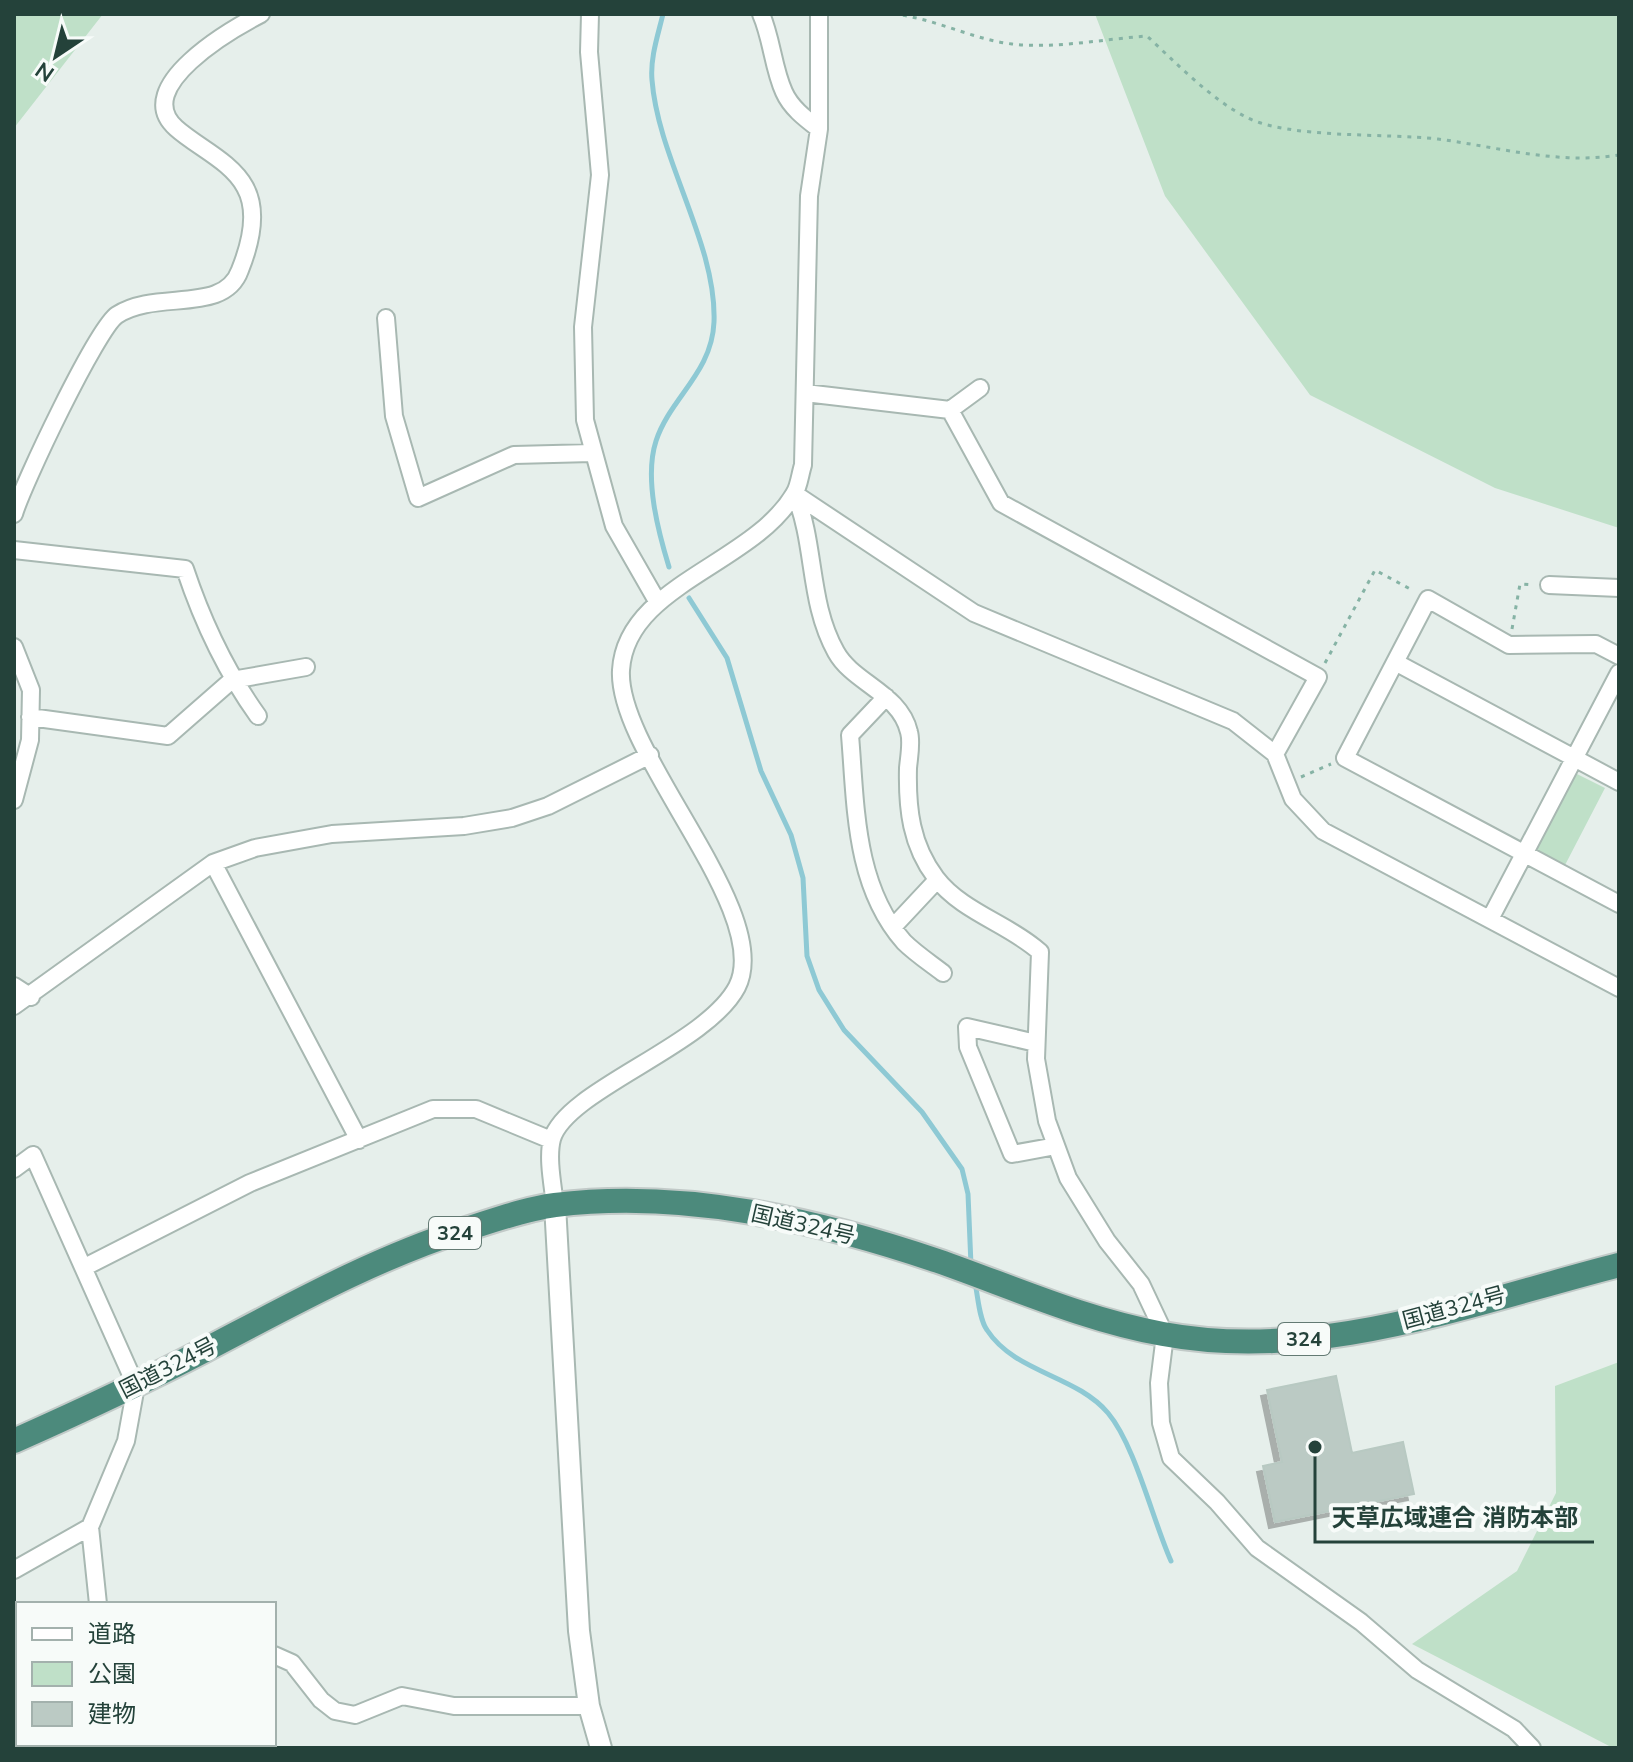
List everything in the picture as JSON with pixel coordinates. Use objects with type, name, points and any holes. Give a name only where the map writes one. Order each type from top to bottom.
[{"type":"highway","name":"国道324号","points":[[14,1441],[136,1386],[360,1268],[481,1224],[555,1205],[631,1201],[711,1205],[789,1219],[932,1259],[1070,1310],[1165,1335],[1257,1341],[1334,1337],[1375,1330],[1619,1265]]},
{"type":"street","points":[[14,514],[21,488],[79,380],[91,348],[115,316],[160,299],[209,298],[227,291],[240,273],[253,218],[245,187],[218,160],[173,126],[166,108],[169,83],[184,65],[229,31],[261,14]]},
{"type":"street","points":[[590,14],[589,52],[600,175],[583,327],[585,420],[614,526],[657,601]]},
{"type":"street","points":[[761,14],[771,38],[784,92],[799,113],[819,129]]},
{"type":"street","points":[[601,1748],[589,1706],[579,1631],[551,1140],[576,1106],[642,1067],[703,1023],[735,990],[744,971],[743,942],[707,859],[650,755],[627,703],[621,672],[626,645],[636,625],[657,601],[728,558],[758,534],[795,494],[803,465],[809,196],[819,129],[819,14]]},
{"type":"street","points":[[386,318],[394,416],[418,498],[514,455],[592,453]]},
{"type":"street","points":[[805,393],[950,410],[980,388]]},
{"type":"street","points":[[950,410],[1001,503],[1318,677],[1275,754]]},
{"type":"street","points":[[795,494],[806,520],[824,630],[840,658],[886,697],[910,733],[907,797],[914,843],[937,880],[959,900],[1040,952],[1036,1043],[1047,1121],[1068,1178],[1107,1241],[1141,1284],[1165,1335],[1159,1383],[1161,1423],[1171,1458],[1217,1502],[1257,1548],[1361,1622],[1417,1670],[1514,1729],[1532,1748]]},
{"type":"street","points":[[795,494],[974,613],[1233,721],[1275,754],[1293,799],[1323,831],[1619,988]]},
{"type":"street","points":[[14,550],[185,569],[204,625],[232,680],[258,716]]},
{"type":"street","points":[[1549,585],[1619,588]]},
{"type":"street","points":[[1619,656],[1596,644],[1509,645],[1428,599],[1345,758],[1619,904]]},
{"type":"street","points":[[14,647],[31,690],[30,740],[14,800]]},
{"type":"street","points":[[1395,662],[1619,782]]},
{"type":"street","points":[[30,717],[168,736],[232,680],[306,667]]},
{"type":"street","points":[[1490,919],[1619,673]]},
{"type":"street","points":[[886,697],[850,735],[860,847],[871,885],[893,927],[907,944],[943,973]]},
{"type":"street","points":[[14,1006],[31,997],[213,863],[255,848],[332,834],[464,826],[512,818],[548,806],[650,755]]},
{"type":"street","points":[[213,863],[359,1140]]},
{"type":"street","points":[[893,927],[937,880]]},
{"type":"street","points":[[14,986],[31,997]]},
{"type":"street","points":[[1036,1043],[967,1027],[968,1047],[1012,1154],[1056,1146]]},
{"type":"street","points":[[85,1267],[250,1183],[433,1109],[476,1109],[551,1140]]},
{"type":"street","points":[[14,1169],[33,1155],[136,1386],[126,1441],[90,1527],[98,1602]]},
{"type":"street","points":[[14,1570],[90,1527]]},
{"type":"street","points":[[276,1656],[292,1663],[321,1700],[335,1711],[355,1715],[402,1696],[454,1706],[589,1706]]},
{"type":"path","points":[[893,14],[912,16],[984,39],[1015,45],[1147,36],[1184,71],[1246,117],[1267,124],[1317,132],[1438,139],[1530,155],[1619,155]]},
{"type":"path","points":[[1318,677],[1375,570],[1428,599]]},
{"type":"path","points":[[1509,645],[1520,584]]},
{"type":"path","points":[[1287,784],[1345,758]]},
{"type":"green space","points":[[14,14],[103,14],[14,128]]},
{"type":"green space","points":[[1095,14],[1619,14],[1619,528],[1495,488],[1310,395],[1165,196]]},
{"type":"green space","points":[[1575,773],[1605,788],[1564,867],[1534,851]]},
{"type":"green space","points":[[1619,1362],[1619,1748],[1613,1748],[1412,1644],[1517,1571],[1556,1493],[1555,1386]]},
{"type":"building","points":[[1336,1376],[1352,1453],[1403,1442],[1414,1494],[1275,1522],[1263,1466],[1282,1462],[1267,1390]]},
{"type":"waterway","points":[[663,14],[652,63],[652,80],[665,140],[706,262],[714,322],[706,356],[662,426],[653,456],[654,504],[669,567]]},
{"type":"waterway","points":[[689,598],[727,658],[761,771],[791,835],[803,878],[807,956],[819,990],[844,1030],[922,1112],[962,1169],[968,1194],[971,1265]]},
{"type":"waterway","points":[[975,1283],[984,1325],[999,1344],[1013,1356],[1095,1400],[1118,1427],[1135,1463],[1171,1561]]},
{"type":"place","name":"天草広域連合 消防本部","points":[[1315,1447]]}]
